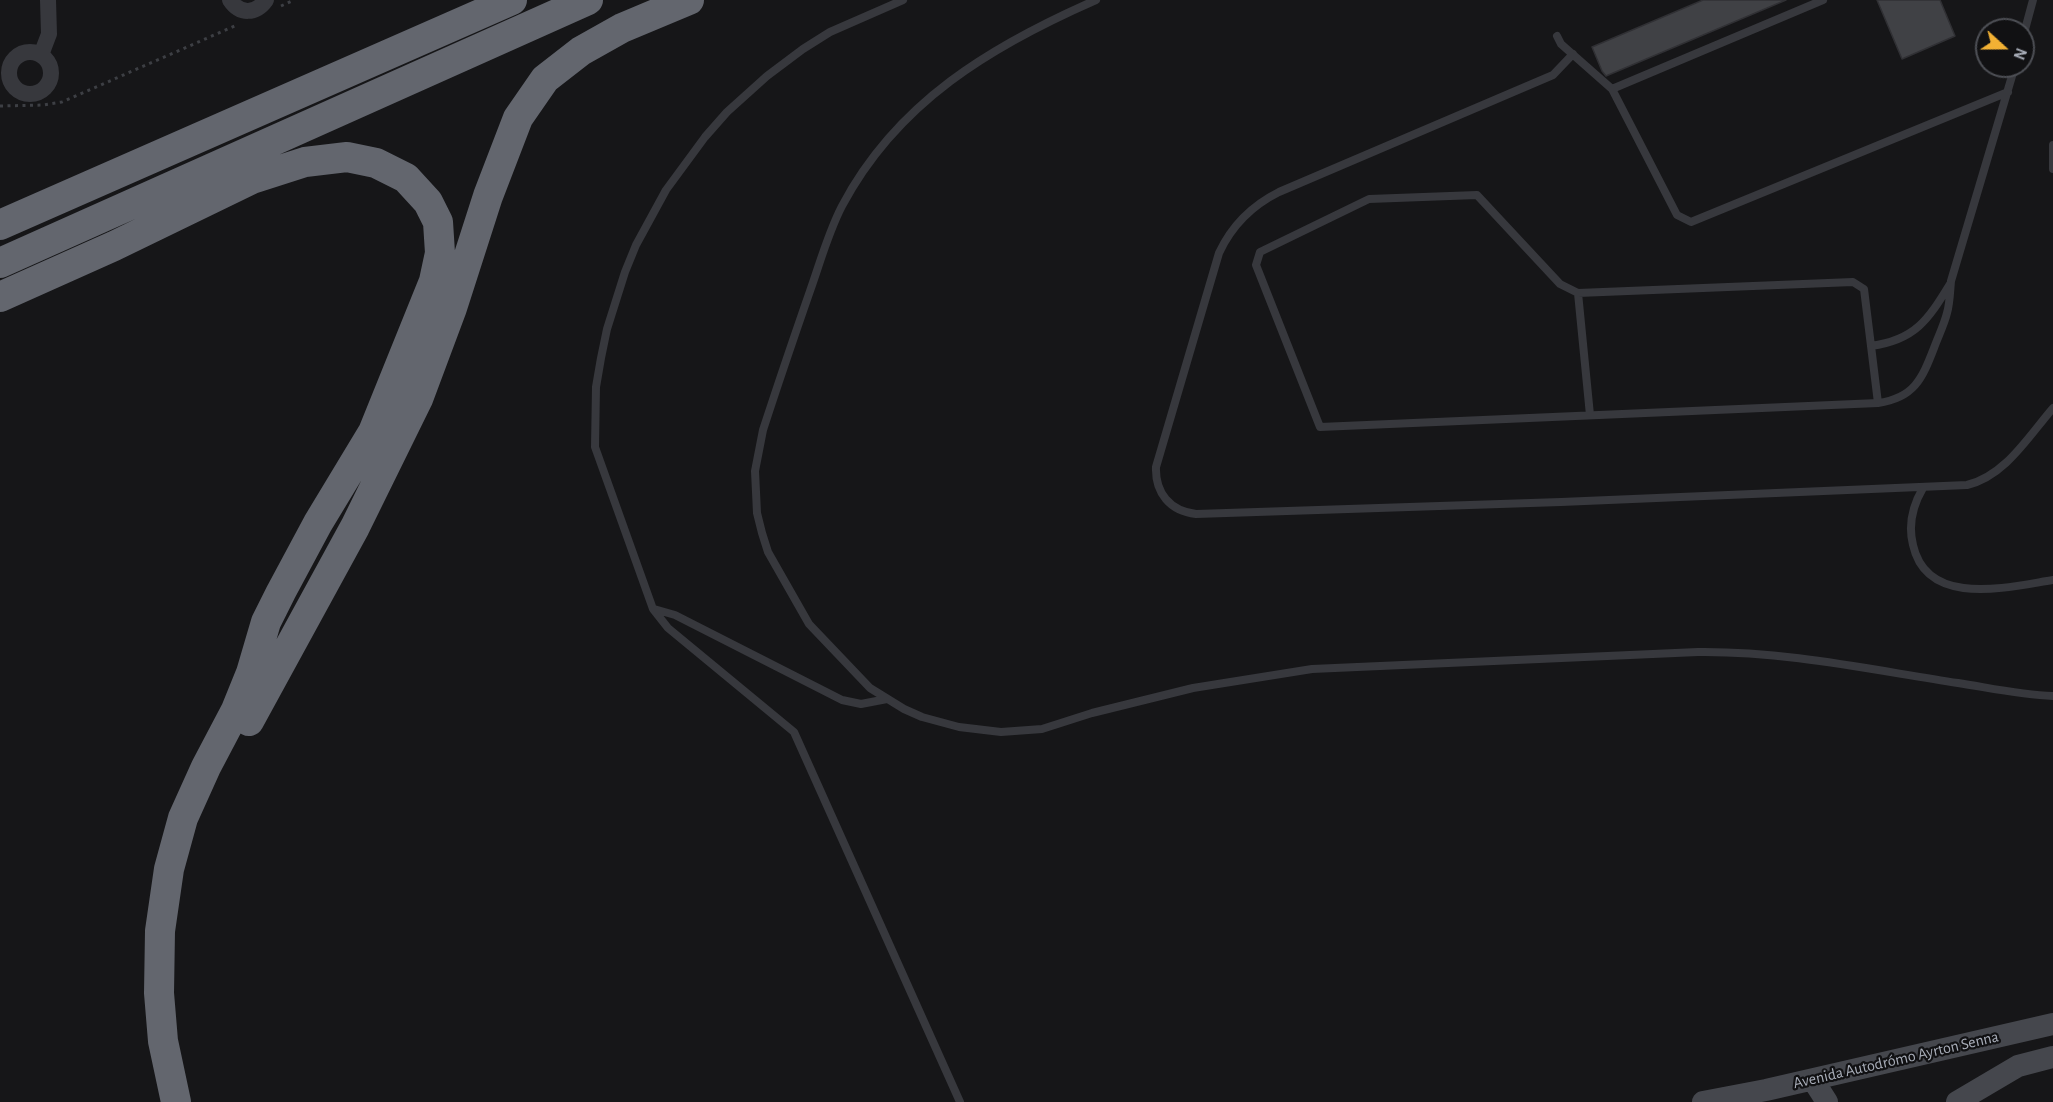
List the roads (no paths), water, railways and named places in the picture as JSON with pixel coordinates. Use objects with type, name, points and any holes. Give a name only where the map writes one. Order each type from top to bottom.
[{"type":"highway","points":[[0,225],[512,0]]},
{"type":"highway","points":[[0,263],[588,0]]},
{"type":"highway","points":[[194,1102],[181,1035],[177,999],[178,945],[181,902],[191,856],[205,812],[235,747],[355,526],[418,399],[452,308],[488,196],[518,118],[545,79],[581,51],[622,28],[689,0]]},
{"type":"highway","points":[[0,297],[114,246],[252,179],[305,162],[347,157],[376,163],[406,178],[428,202],[438,222],[440,253],[434,281],[373,432],[318,523],[280,592],[266,622],[251,674],[236,710],[206,767],[183,818],[170,869],[160,931],[159,993],[164,1041],[176,1102]]},
{"type":"street","points":[[40,55],[49,34],[48,0]]},
{"type":"street","points":[[230,0],[237,8],[250,11],[270,4]]},
{"type":"street","name":"Avenida Autodrómo Ayrton Senna","points":[[1714,1101],[2053,1024]]},
{"type":"street","points":[[1957,1102],[2018,1066],[2053,1057]]},
{"type":"street","points":[[1813,1080],[1827,1102]]},
{"type":"lane","points":[[903,0],[831,32],[791,58],[751,90],[714,127],[666,190],[636,245],[615,300],[596,387],[595,447],[653,609],[668,628],[794,732],[960,1102]]},
{"type":"lane","points":[[1096,0],[1053,19],[964,70],[919,105],[881,146],[853,186],[831,229],[763,430],[758,450],[755,492],[757,513],[768,552],[809,624],[870,688],[922,717],[980,731],[1042,729],[1092,713],[1193,688],[1312,669],[1731,652],[1791,657],[1997,690],[2053,696]]},
{"type":"lane","points":[[1612,89],[1824,0]]},
{"type":"lane","points":[[2028,18],[2033,0]]},
{"type":"lane","points":[[1557,36],[1561,44],[1612,89],[1677,215],[1691,222],[2008,92]]},
{"type":"lane","points":[[1573,54],[1553,75],[1279,192],[1259,203],[1242,217],[1219,253],[1156,467],[1157,485],[1166,501],[1180,510],[1196,514],[1967,485],[2001,468],[2053,408]]},
{"type":"lane","points":[[1878,403],[1864,289],[1853,282],[1578,292],[1560,284],[1477,195],[1369,199],[1260,252],[1256,265],[1320,427],[1878,403],[1903,395],[1923,375],[1947,313],[1951,281],[2012,78]]},
{"type":"lane","points":[[2053,145],[2053,170]]},
{"type":"lane","points":[[1871,346],[1899,340],[1919,327],[1934,310],[1951,281]]},
{"type":"lane","points":[[1578,292],[1590,415]]},
{"type":"lane","points":[[1923,488],[1912,518],[1912,542],[1920,567],[1931,575],[1955,586],[1980,590],[2053,580]]},
{"type":"lane","points":[[653,609],[675,615],[842,700],[861,704],[887,699]]}]
